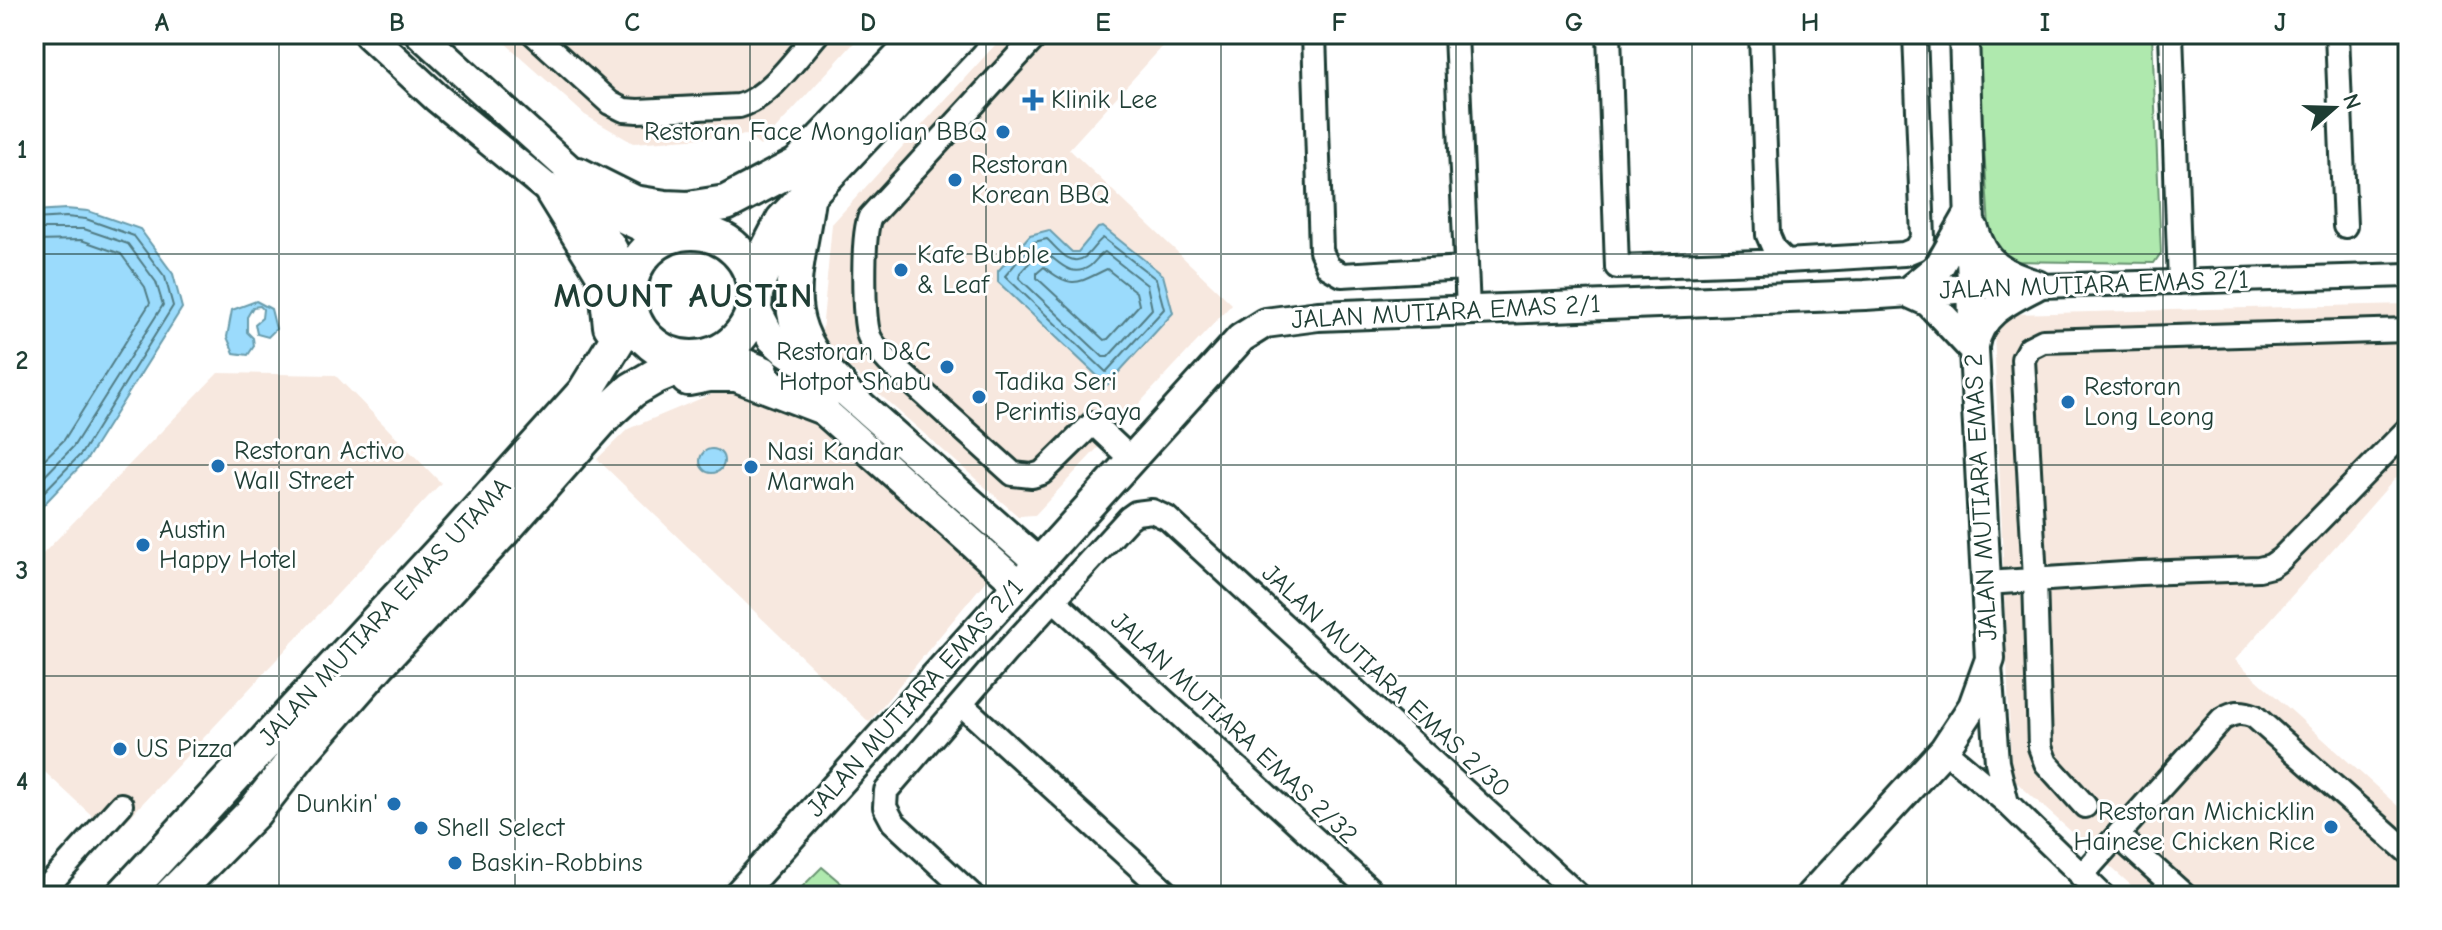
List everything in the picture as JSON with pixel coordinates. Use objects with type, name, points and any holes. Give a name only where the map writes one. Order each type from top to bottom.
[{"type":"main road","points":[[829,396],[795,320],[792,290],[798,165],[924,34]]},
{"type":"main road","points":[[798,183],[768,250],[748,326],[736,342],[708,356],[680,358],[657,348],[639,331],[628,299],[635,267],[644,253],[656,242],[687,234],[750,208],[798,183],[960,34]]},
{"type":"main road","points":[[565,184],[634,203],[688,209],[726,203],[798,183]]},
{"type":"main road","points":[[565,184],[606,278],[611,313],[610,342],[595,403],[709,374],[737,374],[829,396]]},
{"type":"main road","points":[[687,234],[719,238],[739,253],[752,274],[755,299]]},
{"type":"main road","name":"JALAN MUTIARA EMAS UTAMA","points":[[171,896],[254,812],[300,753],[379,663],[504,529],[595,403],[632,316]]},
{"type":"main road","name":"JALAN MUTIARA EMAS UTAMA","points":[[123,896],[455,537],[595,403],[708,356]]},
{"type":"street","points":[[368,34],[437,98],[565,184],[646,229],[687,234]]},
{"type":"street","points":[[420,34],[565,184],[610,244],[630,282]]},
{"type":"street","points":[[534,34],[604,99],[624,110],[638,111],[739,106],[750,102],[763,94],[817,34]]},
{"type":"street","points":[[1038,34],[870,217],[864,238],[868,330],[876,349],[888,361],[1013,474],[1032,476],[1042,473],[1093,423],[1131,459]]},
{"type":"street","points":[[1314,34],[1321,251],[1328,267],[1342,275],[1465,268]]},
{"type":"street","points":[[1456,34],[1468,310]]},
{"type":"street","points":[[1609,34],[1617,267],[1904,254],[1916,249],[1923,238],[1915,34]]},
{"type":"street","points":[[1761,34],[1768,235],[1774,249],[1786,261]]},
{"type":"street","name":"JALAN MUTIARA EMAS 2","points":[[1810,896],[1944,750],[1973,706],[1990,659],[1974,350],[1964,34]]},
{"type":"street","points":[[2171,34],[2180,282]]},
{"type":"street","points":[[2337,34],[2345,226]]},
{"type":"street","points":[[1970,213],[1980,248],[1990,263],[2020,280],[2037,285]]},
{"type":"street","points":[[1970,213],[1940,265],[1907,292],[1929,302],[1974,350]]},
{"type":"street","name":"JALAN MUTIARA EMAS 2/1","points":[[737,896],[1241,338],[1265,323],[1318,316],[2037,285],[2408,275]]},
{"type":"street","points":[[1974,350],[1976,336],[1988,316],[2037,285]]},
{"type":"street","points":[[755,299],[772,339],[1018,584]]},
{"type":"street","points":[[2085,806],[2049,768],[2041,752],[2023,359],[2029,348],[2043,341],[2408,330]]},
{"type":"street","points":[[708,356],[746,362],[800,389],[829,396],[1038,562]]},
{"type":"street","points":[[1987,583],[2271,566],[2408,429]]},
{"type":"street","name":"JALAN MUTIARA EMAS 2/30","points":[[1054,600],[1129,518],[1144,511],[1167,518],[1579,896]]},
{"type":"street","points":[[973,896],[887,815],[884,799],[891,784],[1054,600]]},
{"type":"street","name":"JALAN MUTIARA EMAS 2/32","points":[[1054,600],[1377,896]]},
{"type":"street","points":[[1990,659],[1997,762],[2007,803]]},
{"type":"street","points":[[961,704],[1171,896]]},
{"type":"street","points":[[2081,876],[2222,719],[2233,713],[2244,713],[2264,724],[2408,852]]},
{"type":"street","points":[[1944,750],[2007,803],[2103,896]]},
{"type":"street","points":[[39,896],[121,805]]},
{"type":"street","points":[[2118,836],[2185,896]]},
{"type":"shaded area","points":[[495,34],[862,34],[760,146],[747,135],[633,143],[585,115]]},
{"type":"shaded area","points":[[1005,34],[1174,34],[1069,149],[1232,304],[1035,515],[1018,516],[821,343],[832,224]]},
{"type":"shaded area","points":[[2408,304],[2408,464],[2235,660],[2401,809],[2408,802],[2408,896],[2143,896],[2015,781],[2011,765],[1994,331],[2012,314]]},
{"type":"shaded area","points":[[218,373],[335,375],[441,483],[113,835],[34,762],[34,563]]},
{"type":"shaded area","points":[[733,385],[832,426],[987,579],[869,722],[597,459],[628,429]]},
{"type":"green space","points":[[1977,34],[2152,34],[2161,253],[2154,263],[2007,261],[1990,244]]},
{"type":"green space","points":[[822,867],[856,896],[793,896]]},
{"type":"water","points":[[34,211],[88,211],[140,229],[173,274],[182,308],[87,459],[34,515]]},
{"type":"water","points":[[1103,227],[1163,275],[1173,313],[1107,385],[998,282],[998,271],[1030,235],[1049,230],[1072,252],[1078,252],[1098,228]]},
{"type":"water","points":[[256,301],[271,309],[276,329],[268,337],[257,334],[255,324],[262,318],[263,309],[253,307],[247,317],[247,332],[253,338],[254,346],[248,355],[234,353],[227,337],[232,310]]},
{"type":"water","points":[[712,449],[720,453],[724,461],[720,469],[712,473],[704,469],[700,461],[704,453]]},
{"type":"place","name":"Klinik Lee","points":[[1033,100]]},
{"type":"place","name":"Restoran Face Mongolian BBQ","points":[[1003,132]]},
{"type":"place","name":"Restoran Korean BBQ","points":[[955,180]]},
{"type":"place","name":"Kafe Bubble & Leaf","points":[[901,270]]},
{"type":"place","name":"Restoran D&C Hotpot Shabu","points":[[947,367]]},
{"type":"place","name":"Tadika Seri Perintis Gaya","points":[[979,397]]},
{"type":"place","name":"Restoran Long Leong","points":[[2068,402]]},
{"type":"place","name":"Restoran Activo Wall Street","points":[[218,466]]},
{"type":"place","name":"Nasi Kandar Marwah","points":[[751,467]]},
{"type":"place","name":"Austin Happy Hotel","points":[[143,545]]},
{"type":"place","name":"US Pizza","points":[[120,749]]},
{"type":"place","name":"Dunkin'","points":[[394,804]]},
{"type":"place","name":"Restoran Michicklin Hainese Chicken Rice","points":[[2331,827]]},
{"type":"place","name":"Shell Select","points":[[421,828]]},
{"type":"place","name":"Baskin-Robbins","points":[[455,863]]},
{"type":"district","name":"MOUNT AUSTIN","points":[[684,296]]}]
